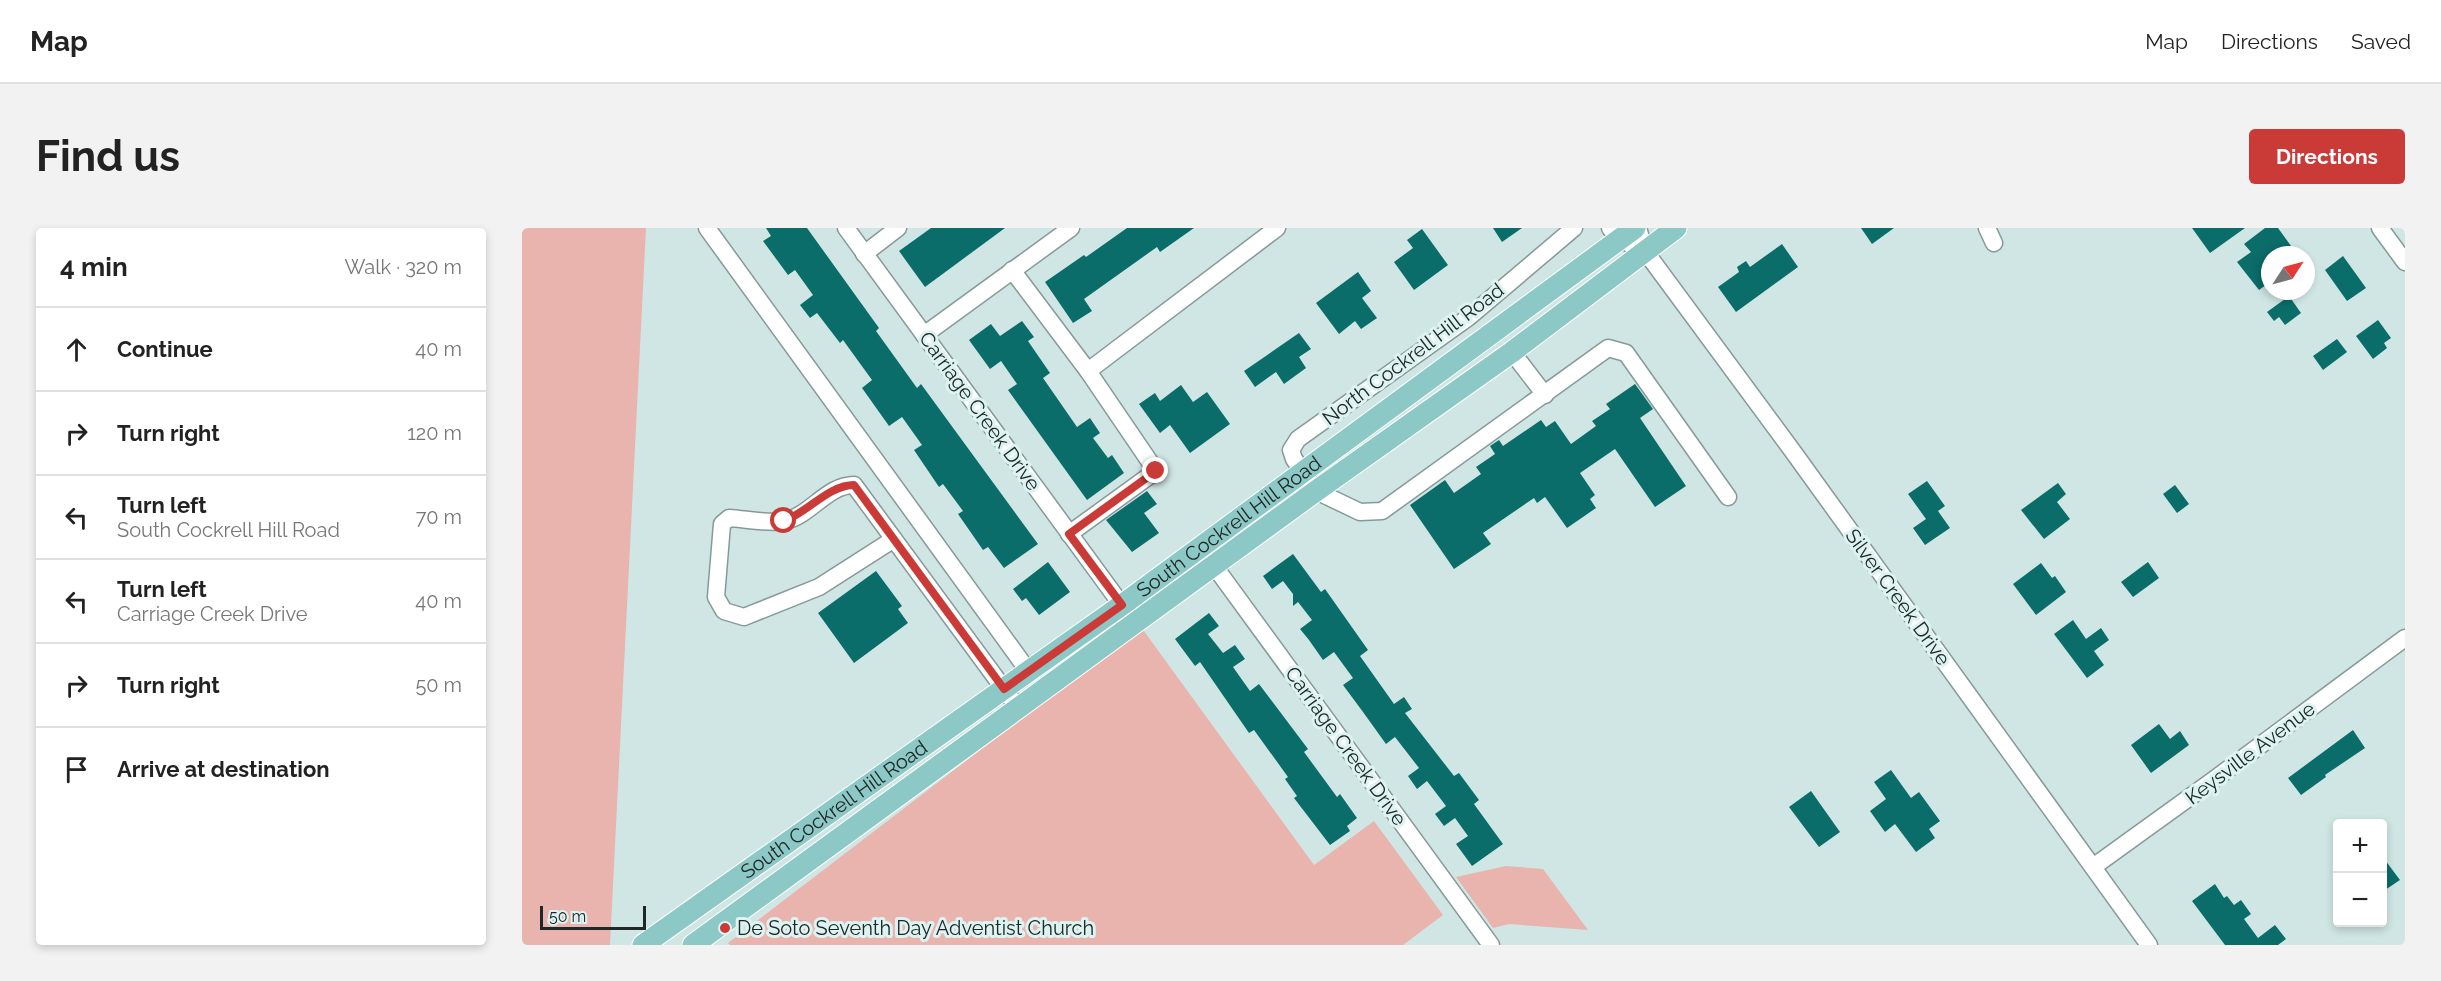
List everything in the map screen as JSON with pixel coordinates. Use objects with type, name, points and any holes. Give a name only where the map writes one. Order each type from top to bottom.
[{"type":"main road","name":"South Cockrell Hill Road","points":[[703,942],[1018,708],[1316,491],[1512,352],[1676,228]]},
{"type":"main road","name":"South Cockrell Hill Road","points":[[642,945],[1122,605],[1303,473],[1626,231]]},
{"type":"street","points":[[707,228],[1029,672]]},
{"type":"street","name":"Carriage Creek Drive","points":[[846,228],[1135,623]]},
{"type":"street","points":[[864,254],[898,228]]},
{"type":"street","points":[[924,335],[1071,228]]},
{"type":"street","points":[[1088,370],[1277,228]]},
{"type":"street","name":"North Cockrell Hill Road","points":[[1316,491],[1294,459],[1291,450],[1298,439],[1469,317],[1574,228]]},
{"type":"street","points":[[2380,228],[2405,262]]},
{"type":"street","name":"Silver Creek Drive","points":[[1626,231],[1645,251],[2150,945]]},
{"type":"street","points":[[1012,270],[1088,370],[1156,471],[1069,534]]},
{"type":"street","points":[[1316,491],[1360,512],[1382,511],[1608,348],[1626,353],[1728,497]]},
{"type":"street","points":[[1512,352],[1545,394]]},
{"type":"street","points":[[894,538],[819,587],[744,618],[724,611],[716,597],[722,524],[729,518],[784,521],[797,516],[843,485],[854,485],[894,538],[1018,708]]},
{"type":"street","name":"Carriage Creek Drive","points":[[1201,547],[1491,945]]},
{"type":"street","name":"Keysville Avenue","points":[[2093,867],[2405,638]]},
{"type":"shaded area","points":[[522,228],[646,228],[610,945],[522,945]]},
{"type":"shaded area","points":[[1141,627],[1314,865],[1374,821],[1443,915],[1403,945],[730,945],[728,943]]},
{"type":"shaded area","points":[[1506,866],[1543,869],[1588,930],[1509,924],[1493,928],[1456,877]]},
{"type":"building","points":[[766,228],[807,228],[879,328],[876,331],[917,388],[921,384],[1038,544],[1004,568],[988,547],[983,550],[958,514],[963,511],[943,484],[939,487],[914,450],[922,445],[902,417],[889,426],[862,388],[872,380],[843,340],[840,343],[817,313],[810,318],[800,305],[813,295],[795,270],[788,275],[763,241],[771,236]]},
{"type":"building","points":[[931,228],[1005,228],[925,287],[899,251]]},
{"type":"building","points":[[1127,228],[1194,228],[1160,252],[1157,247],[1084,299],[1092,311],[1073,323],[1045,282]]},
{"type":"building","points":[[1493,228],[1522,228],[1502,242]]},
{"type":"building","points":[[1861,228],[1894,228],[1872,244]]},
{"type":"building","points":[[2192,228],[2245,228],[2210,253]]},
{"type":"building","points":[[2265,228],[2278,228],[2291,246],[2261,246],[2261,289],[2259,290],[2237,262],[2251,252],[2244,244]]},
{"type":"building","points":[[1422,229],[1448,265],[1414,290],[1394,262],[1413,248],[1407,240]]},
{"type":"building","points":[[1782,244],[1798,267],[1736,312],[1718,287],[1739,272],[1737,267],[1746,261],[1750,267]]},
{"type":"building","points":[[2343,256],[2366,288],[2347,301],[2325,270]]},
{"type":"building","points":[[1358,272],[1371,291],[1362,298],[1377,318],[1361,329],[1355,321],[1339,334],[1316,303]]},
{"type":"building","points":[[2284,300],[2292,300],[2301,313],[2285,325],[2279,317],[2274,321],[2267,312]]},
{"type":"building","points":[[2378,320],[2391,338],[2384,343],[2387,348],[2373,359],[2356,336]]},
{"type":"building","points":[[1022,321],[1034,337],[1028,341],[1050,373],[1043,378],[1077,427],[1090,418],[1100,433],[1093,438],[1108,458],[1112,455],[1124,473],[1087,500],[1008,390],[1017,384],[1001,361],[990,369],[969,340],[991,324],[1000,336]]},
{"type":"building","points":[[1299,333],[1311,349],[1299,357],[1306,368],[1284,384],[1276,372],[1255,387],[1244,371]]},
{"type":"building","points":[[2337,339],[2347,352],[2323,370],[2313,356]]},
{"type":"building","points":[[1635,384],[1653,409],[1640,418],[1686,486],[1655,507],[1615,449],[1580,473],[1595,495],[1590,499],[1596,508],[1567,528],[1545,497],[1537,503],[1534,498],[1483,533],[1491,544],[1454,569],[1410,505],[1445,480],[1454,493],[1481,474],[1476,467],[1495,454],[1490,446],[1499,440],[1503,446],[1541,420],[1546,427],[1555,421],[1571,444],[1596,426],[1592,421],[1610,409],[1606,404]]},
{"type":"building","points":[[1181,385],[1193,402],[1207,392],[1230,424],[1190,453],[1170,425],[1160,433],[1139,404],[1155,393],[1160,401]]},
{"type":"building","points":[[1927,481],[1945,506],[1938,511],[1950,528],[1925,545],[1913,528],[1926,519],[1908,494]]},
{"type":"building","points":[[2058,483],[2066,494],[2057,502],[2070,519],[2044,539],[2021,510]]},
{"type":"building","points":[[2175,485],[2189,504],[2177,513],[2163,494]]},
{"type":"building","points":[[1147,491],[1157,504],[1144,513],[1159,533],[1132,552],[1106,520]]},
{"type":"building","points":[[1293,554],[1321,592],[1325,589],[1368,650],[1360,656],[1394,704],[1404,697],[1412,709],[1405,713],[1454,776],[1459,773],[1479,800],[1474,804],[1503,844],[1472,866],[1456,844],[1468,836],[1455,818],[1444,826],[1435,814],[1446,806],[1427,781],[1417,789],[1408,776],[1419,768],[1395,737],[1386,744],[1343,685],[1353,678],[1334,652],[1323,660],[1300,629],[1312,620],[1298,602],[1293,606],[1293,594],[1283,581],[1272,589],[1263,576]]},
{"type":"building","points":[[1048,562],[1070,592],[1039,615],[1026,598],[1022,601],[1013,589]]},
{"type":"building","points":[[2148,562],[2159,578],[2133,597],[2121,582]]},
{"type":"building","points":[[2041,563],[2052,578],[2055,576],[2066,592],[2036,615],[2013,584]]},
{"type":"building","points":[[876,571],[902,606],[898,609],[908,623],[854,663],[818,613]]},
{"type":"building","points":[[1209,613],[1219,626],[1208,634],[1223,653],[1235,645],[1245,659],[1233,667],[1250,691],[1259,684],[1308,749],[1304,752],[1337,797],[1340,794],[1357,818],[1347,826],[1350,831],[1330,845],[1294,798],[1297,796],[1285,779],[1288,777],[1254,730],[1249,733],[1200,662],[1195,666],[1175,639]]},
{"type":"building","points":[[2073,620],[2086,639],[2101,628],[2109,640],[2094,651],[2104,665],[2087,678],[2054,634]]},
{"type":"building","points":[[2159,724],[2170,739],[2180,731],[2189,745],[2151,773],[2131,745]]},
{"type":"building","points":[[2353,730],[2365,748],[2325,775],[2326,777],[2301,795],[2288,778]]},
{"type":"building","points":[[1891,770],[1911,798],[1919,792],[1940,821],[1929,829],[1935,838],[1916,852],[1895,824],[1885,832],[1870,811],[1886,799],[1874,782]]},
{"type":"building","points":[[1811,791],[1840,832],[1819,847],[1789,807]]},
{"type":"building","points":[[2387,863],[2400,880],[2387,889]]},
{"type":"building","points":[[2215,884],[2224,898],[2227,896],[2234,905],[2241,900],[2251,914],[2244,919],[2258,938],[2275,925],[2286,939],[2278,945],[2225,945],[2192,901]]},
{"type":"place","name":"De Soto Seventh Day Adventist Church","points":[[725,928]]},
{"type":"route","points":[[784,521],[797,516],[843,485],[854,485],[1004,689],[1122,605],[1069,534],[1156,471]]}]
